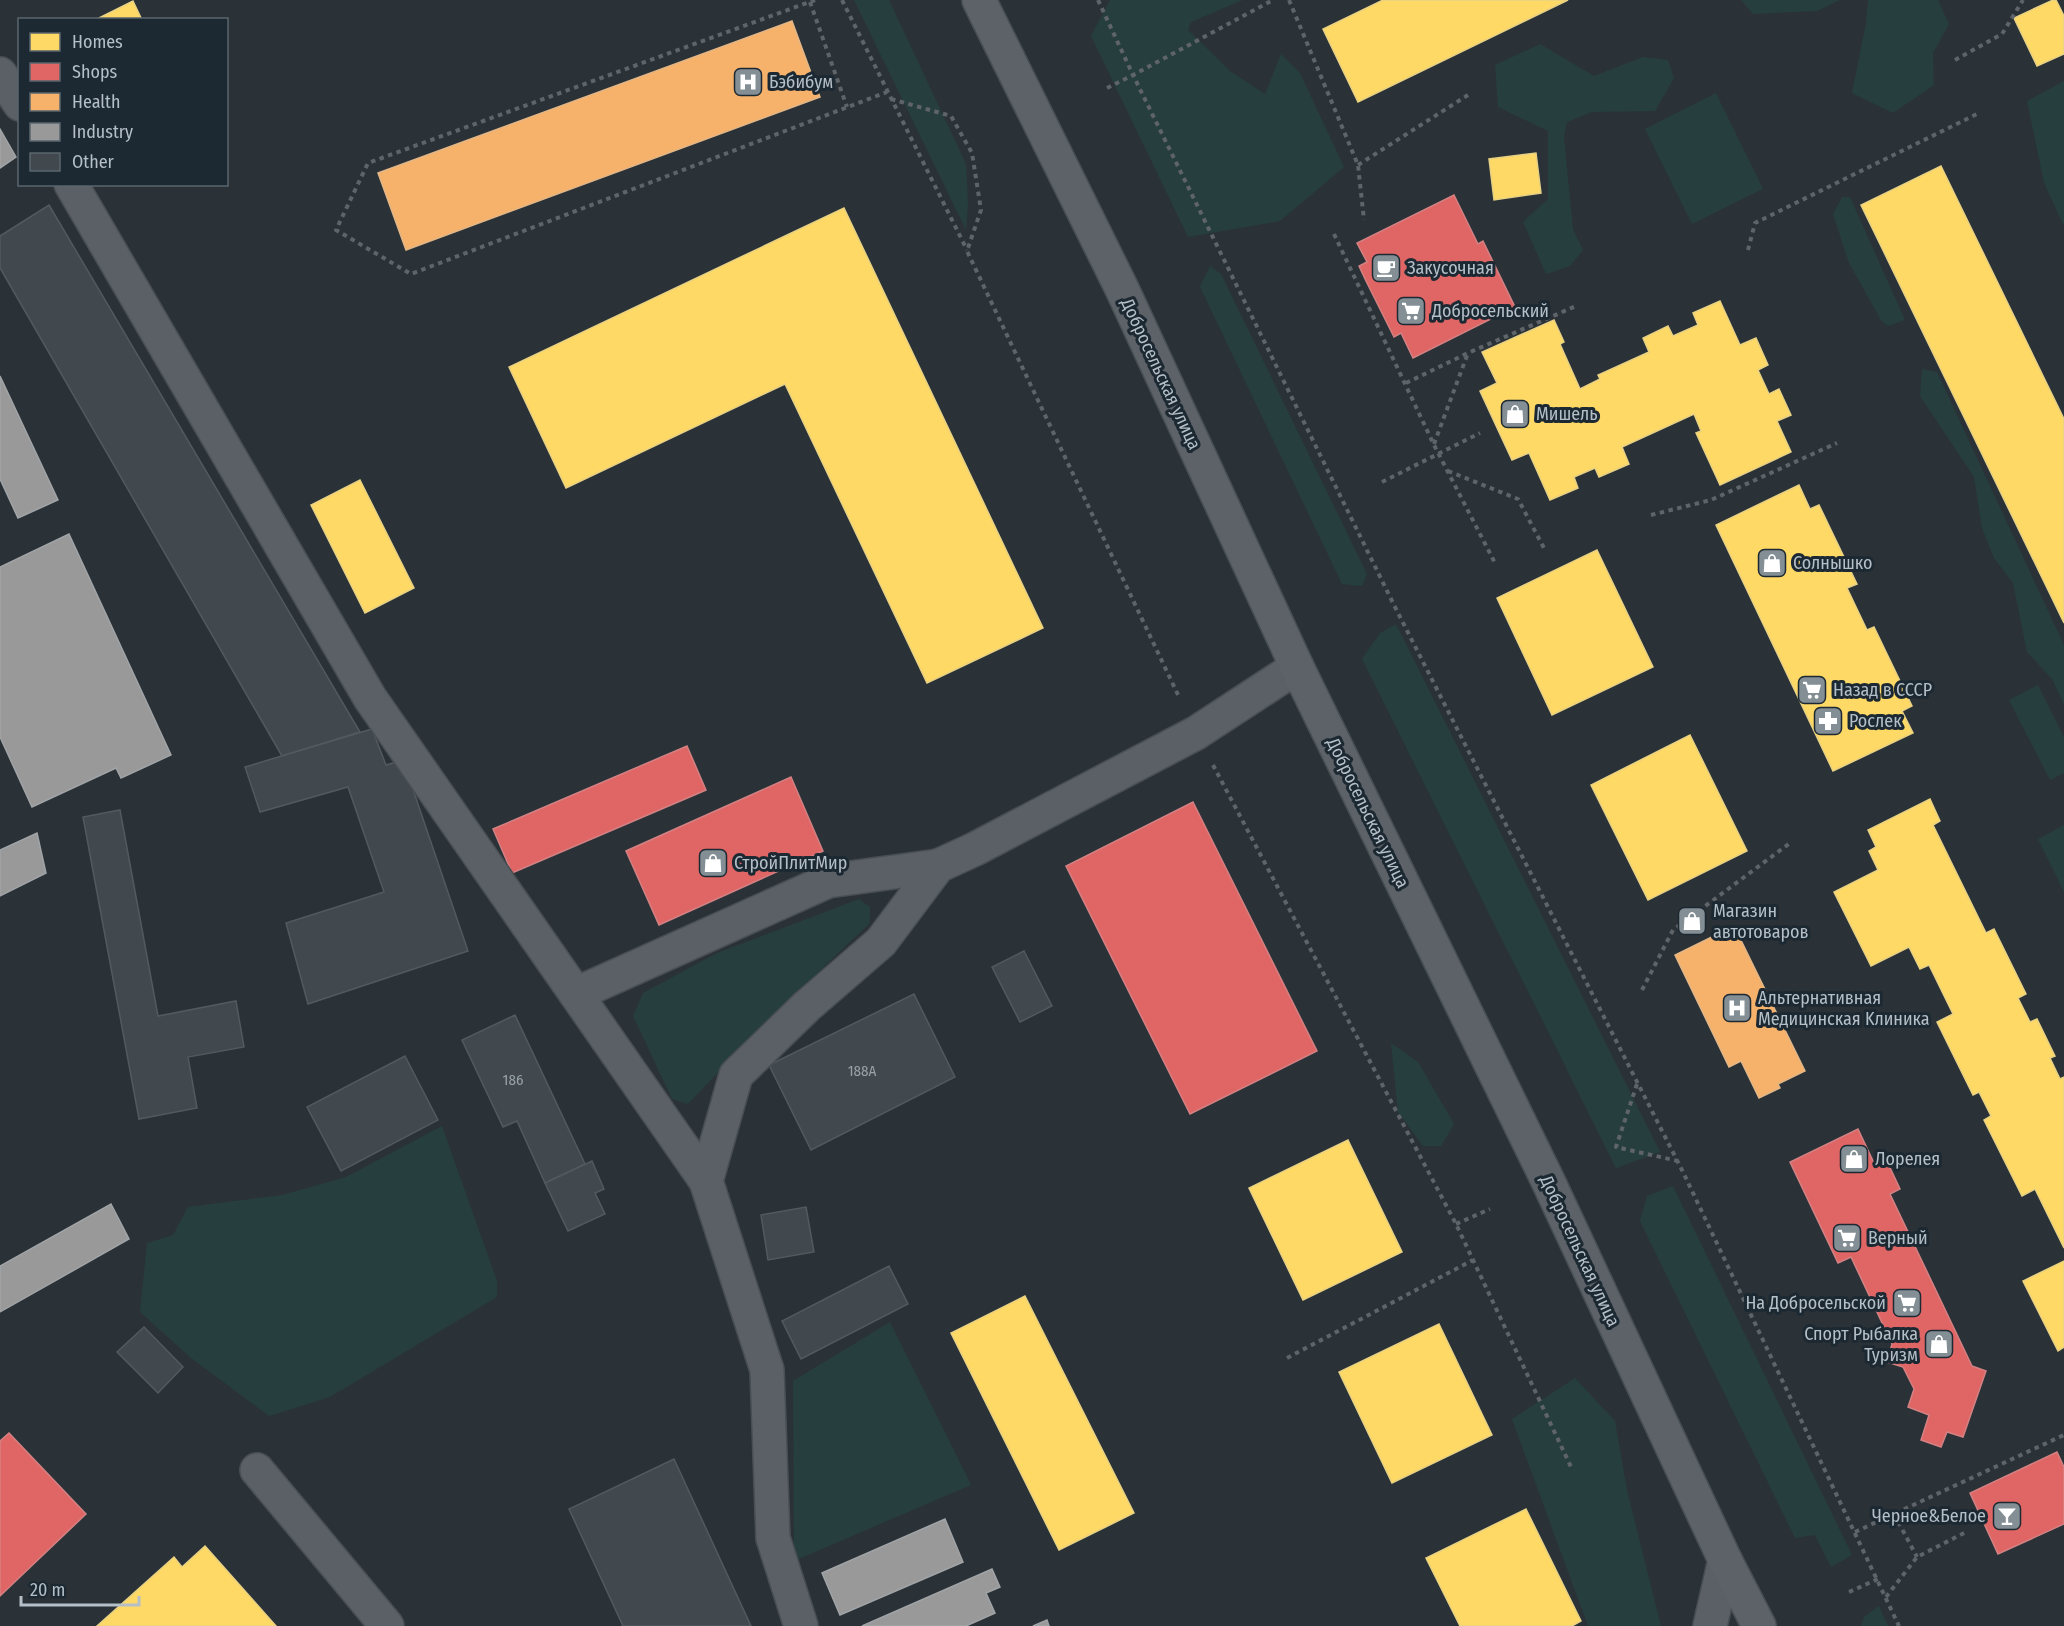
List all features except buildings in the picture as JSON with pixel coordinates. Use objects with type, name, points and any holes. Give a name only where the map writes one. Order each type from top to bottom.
[{"type":"main road","name":"Добросельская улица","points":[[981,0],[1122,289],[1297,667],[1543,1170],[1725,1560],[1759,1626]]},
{"type":"street","points":[[0,74],[18,101]]},
{"type":"street","points":[[72,186],[370,698],[706,1181],[767,1370],[773,1538],[801,1626]]},
{"type":"street","points":[[576,994],[828,881],[938,866],[975,849],[1196,733],[1297,667]]},
{"type":"street","points":[[706,1181],[736,1075],[807,1006],[881,942],[938,866]]},
{"type":"street","points":[[257,1470],[387,1626]]},
{"type":"street","points":[[1710,1626],[1725,1560]]},
{"type":"path","points":[[842,0],[967,251]]},
{"type":"path","points":[[1098,0],[1132,75],[1394,605],[1678,1161],[1899,1626]]},
{"type":"path","points":[[1107,87],[1274,0]]},
{"type":"path","points":[[1289,0],[1359,165],[1364,220]]},
{"type":"path","points":[[1955,60],[2002,34],[2023,0]]},
{"type":"path","points":[[847,107],[812,1],[368,163],[336,230],[411,274],[887,92]]},
{"type":"path","points":[[1359,165],[1468,95]]},
{"type":"path","points":[[891,99],[951,116],[972,153]]},
{"type":"path","points":[[1748,250],[1755,223],[1977,114]]},
{"type":"path","points":[[1334,234],[1438,454],[1496,565]]},
{"type":"path","points":[[1406,383],[1575,306]]},
{"type":"path","points":[[1434,445],[1468,353]]},
{"type":"path","points":[[1382,482],[1480,433]]},
{"type":"path","points":[[1651,515],[1711,500],[1837,443]]},
{"type":"path","points":[[1448,471],[1518,499],[1545,550]]},
{"type":"path","points":[[1642,990],[1672,930],[1790,843]]},
{"type":"path","points":[[1638,1084],[1616,1148],[1678,1161]]},
{"type":"path","points":[[1490,1209],[1456,1224],[1572,1469]]},
{"type":"path","points":[[1287,1358],[1473,1260]]},
{"type":"path","points":[[1855,1532],[2064,1435]]},
{"type":"path","points":[[1894,1514],[1917,1557]]},
{"type":"path","points":[[1886,1597],[1917,1557],[1966,1532]]},
{"type":"path","points":[[1849,1592],[1878,1579]]},
{"type":"green space","points":[[854,0],[889,0],[966,164],[968,204],[966,230]]},
{"type":"green space","points":[[1110,0],[1243,0],[1191,22],[1188,30],[1230,71],[1265,94],[1281,54],[1300,73],[1344,167],[1280,221],[1188,237],[1091,36]]},
{"type":"green space","points":[[1741,0],[1840,0],[1817,11],[1753,14]]},
{"type":"green space","points":[[1868,0],[1938,0],[1949,24],[1933,53],[1934,85],[1893,113],[1852,93],[1866,23]]},
{"type":"green space","points":[[1540,44],[1594,76],[1643,57],[1668,60],[1674,78],[1655,111],[1592,112],[1567,122],[1564,137],[1573,229],[1583,250],[1570,266],[1546,274],[1523,222],[1548,199],[1548,131],[1498,107],[1495,65]]},
{"type":"green space","points":[[2064,81],[2064,226],[2044,183],[2027,101]]},
{"type":"green space","points":[[1716,93],[1763,189],[1692,224],[1645,129]]},
{"type":"green space","points":[[1842,197],[1850,197],[1905,320],[1888,326],[1881,320],[1849,263],[1833,214]]},
{"type":"green space","points":[[1210,266],[1221,274],[1367,574],[1362,586],[1342,584],[1200,287]]},
{"type":"green space","points":[[1922,369],[1937,372],[2064,645],[2064,704],[2052,679],[2027,652],[2013,583],[1994,558],[1982,528],[1974,477],[1920,396]]},
{"type":"green space","points":[[1396,624],[1660,1152],[1616,1168],[1362,659],[1380,633]]},
{"type":"green space","points":[[2038,685],[2064,737],[2064,773],[2050,780],[2009,700]]},
{"type":"green space","points":[[2064,825],[2064,892],[2038,839]]},
{"type":"green space","points":[[859,899],[870,907],[870,923],[769,1019],[688,1104],[672,1099],[633,1016],[643,993],[717,953]]},
{"type":"green space","points":[[1391,1043],[1418,1062],[1454,1124],[1441,1146],[1423,1146],[1398,1112]]},
{"type":"green space","points":[[442,1126],[497,1281],[497,1297],[330,1397],[269,1416],[191,1358],[140,1312],[147,1243],[173,1235],[188,1207],[282,1195],[346,1177]]},
{"type":"green space","points":[[1673,1186],[1852,1555],[1831,1567],[1815,1535],[1795,1538],[1640,1221],[1647,1196]]},
{"type":"green space","points":[[890,1322],[971,1485],[794,1561],[793,1381]]},
{"type":"green space","points":[[1575,1378],[1615,1421],[1627,1490],[1661,1626],[1588,1626],[1512,1419]]},
{"type":"green space","points":[[1879,1606],[1888,1626],[1861,1626],[1864,1617]]},
{"type":"place","name":"Бэбибум","points":[[748,82]]},
{"type":"place","name":"Закусочная","points":[[1386,268]]},
{"type":"place","name":"Добросельский","points":[[1411,311]]},
{"type":"place","name":"Мишель","points":[[1515,414]]},
{"type":"place","name":"Солнышко","points":[[1772,563]]},
{"type":"place","name":"Назад в СССР","points":[[1812,690]]},
{"type":"place","name":"Рослек","points":[[1828,721]]},
{"type":"place","name":"СтройПлитМир","points":[[713,863]]},
{"type":"place","name":"Магазин автотоваров","points":[[1692,921]]},
{"type":"place","name":"Альтернативная Mедицинская Kлиника","points":[[1737,1008]]},
{"type":"place","name":"Лорелея","points":[[1854,1159]]},
{"type":"place","name":"Верный","points":[[1847,1238]]},
{"type":"place","name":"На Добросельской","points":[[1907,1303]]},
{"type":"place","name":"Спорт Рыбалка Туризм","points":[[1939,1344]]},
{"type":"place","name":"Черное&Белое","points":[[2007,1516]]}]
